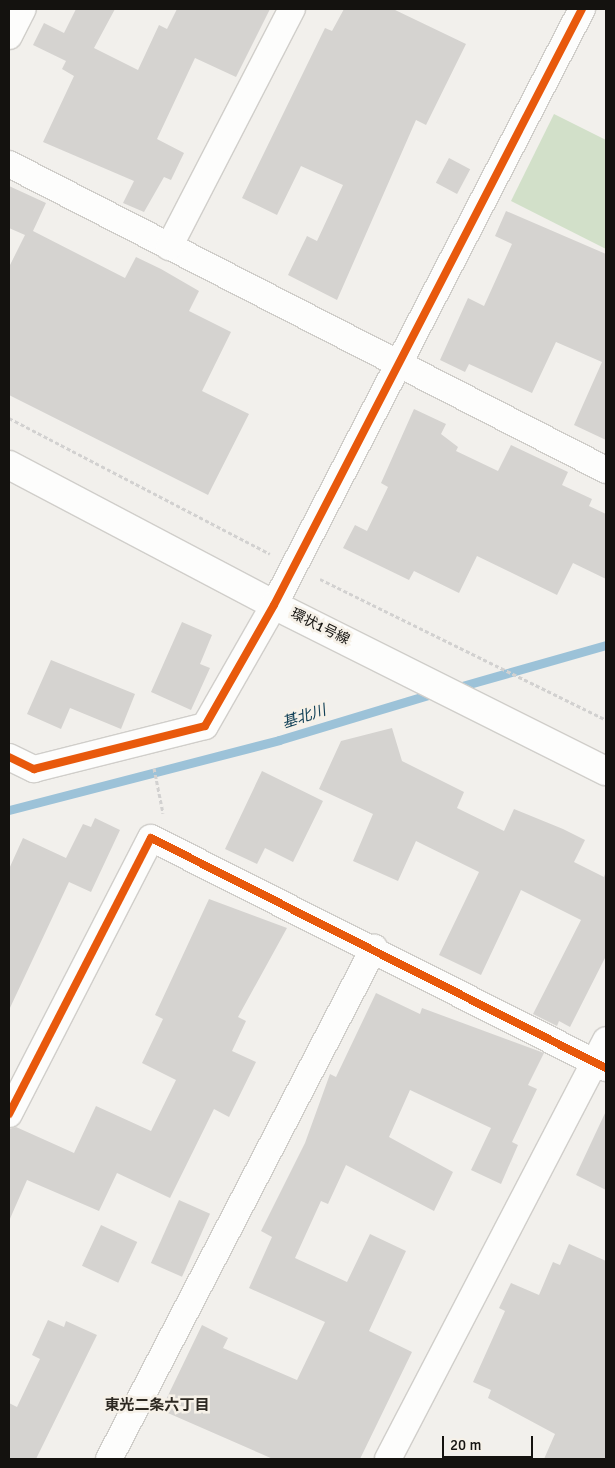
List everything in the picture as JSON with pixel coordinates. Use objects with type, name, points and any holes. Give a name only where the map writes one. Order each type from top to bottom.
[{"type":"main road","name":"環状1号線","points":[[9,465],[274,605],[606,771]]},
{"type":"street","points":[[9,36],[23,9]]},
{"type":"street","points":[[169,247],[292,9]]},
{"type":"street","points":[[9,757],[34,769],[205,726],[274,605],[582,9]]},
{"type":"street","points":[[9,164],[606,470]]},
{"type":"street","points":[[9,1114],[151,838],[374,948],[603,1057],[388,1459]]},
{"type":"street","points":[[109,1459],[374,948]]},
{"type":"path","points":[[9,418],[293,566],[606,720]]},
{"type":"path","points":[[153,765],[158,792]]},
{"type":"green space","points":[[554,114],[606,140],[606,249],[511,201]]},
{"type":"building","points":[[76,9],[115,9],[94,48],[138,70],[159,25],[167,29],[177,9],[270,9],[236,77],[195,58],[157,139],[184,153],[171,180],[164,177],[144,212],[123,203],[134,181],[43,142],[74,76],[62,69],[66,61],[33,45],[44,23],[64,33]]},
{"type":"building","points":[[344,9],[393,9],[466,44],[426,125],[416,120],[337,300],[288,275],[307,236],[317,241],[343,185],[301,166],[277,215],[242,198],[325,28],[332,31]]},
{"type":"building","points":[[449,158],[470,169],[457,194],[436,183]]},
{"type":"building","points":[[9,186],[46,203],[33,231],[125,278],[136,257],[161,269],[199,291],[189,311],[231,332],[202,391],[249,414],[208,495],[9,395],[9,267],[25,235],[9,228]]},
{"type":"building","points":[[506,211],[606,254],[606,440],[574,425],[602,362],[556,342],[532,393],[469,364],[465,372],[440,360],[468,298],[484,306],[512,244],[495,236]]},
{"type":"building","points":[[414,409],[446,424],[441,434],[458,447],[456,451],[498,471],[511,445],[568,472],[562,485],[592,499],[589,506],[606,514],[606,579],[573,563],[557,595],[477,556],[459,593],[414,571],[409,580],[343,548],[355,525],[367,531],[388,487],[381,483]]},
{"type":"building","points":[[182,622],[212,635],[200,664],[210,668],[191,710],[151,692]]},
{"type":"building","points":[[51,660],[135,694],[121,729],[70,708],[61,729],[27,714]]},
{"type":"building","points":[[392,728],[402,761],[464,792],[457,808],[504,831],[514,809],[563,829],[585,840],[574,862],[604,877],[606,871],[606,956],[570,1027],[559,1021],[557,1026],[533,1014],[581,920],[521,890],[481,975],[439,955],[479,872],[416,841],[398,881],[353,861],[373,814],[319,789],[341,741]]},
{"type":"building","points":[[262,771],[323,801],[293,862],[265,848],[257,864],[225,849]]},
{"type":"building","points":[[95,818],[120,830],[91,892],[69,882],[9,1010],[9,869],[23,838],[66,858],[83,824],[91,827]]},
{"type":"building","points":[[209,899],[287,928],[238,1017],[246,1021],[232,1051],[256,1062],[229,1117],[214,1109],[170,1198],[117,1173],[99,1211],[27,1180],[9,1221],[9,1129],[16,1127],[74,1153],[96,1106],[151,1131],[176,1080],[142,1063],[163,1019],[155,1015]]},
{"type":"building","points":[[376,993],[420,1014],[422,1008],[544,1053],[528,1085],[537,1089],[512,1142],[518,1145],[501,1184],[471,1170],[491,1128],[410,1090],[389,1137],[453,1172],[434,1211],[346,1165],[328,1204],[321,1201],[295,1258],[347,1282],[370,1234],[406,1251],[369,1331],[412,1352],[360,1459],[273,1459],[161,1410],[202,1325],[228,1338],[223,1348],[297,1380],[325,1322],[249,1288],[272,1237],[261,1231],[305,1143],[330,1074],[336,1077]]},
{"type":"building","points":[[606,1111],[606,1190],[576,1175]]},
{"type":"building","points":[[179,1200],[210,1214],[182,1277],[151,1263]]},
{"type":"building","points":[[101,1225],[137,1242],[118,1283],[82,1266]]},
{"type":"building","points":[[569,1244],[606,1261],[606,1459],[544,1459],[555,1434],[488,1398],[491,1390],[473,1382],[505,1311],[499,1308],[511,1283],[539,1295],[553,1262],[560,1265]]},
{"type":"building","points":[[48,1320],[64,1327],[66,1321],[97,1335],[36,1459],[9,1459],[9,1403],[17,1407],[40,1359],[32,1355]]},
{"type":"waterway","name":"基北川","points":[[455,688],[606,645]]},
{"type":"waterway","name":"基北川","points":[[9,810],[279,740],[435,693]]},
{"type":"cycle path","points":[[9,757],[34,769],[205,726],[274,605],[582,9]]},
{"type":"cycle path","points":[[9,1114],[151,838],[606,1068]]},
{"type":"district","name":"東光二条六丁目","points":[[157,1406]]}]
